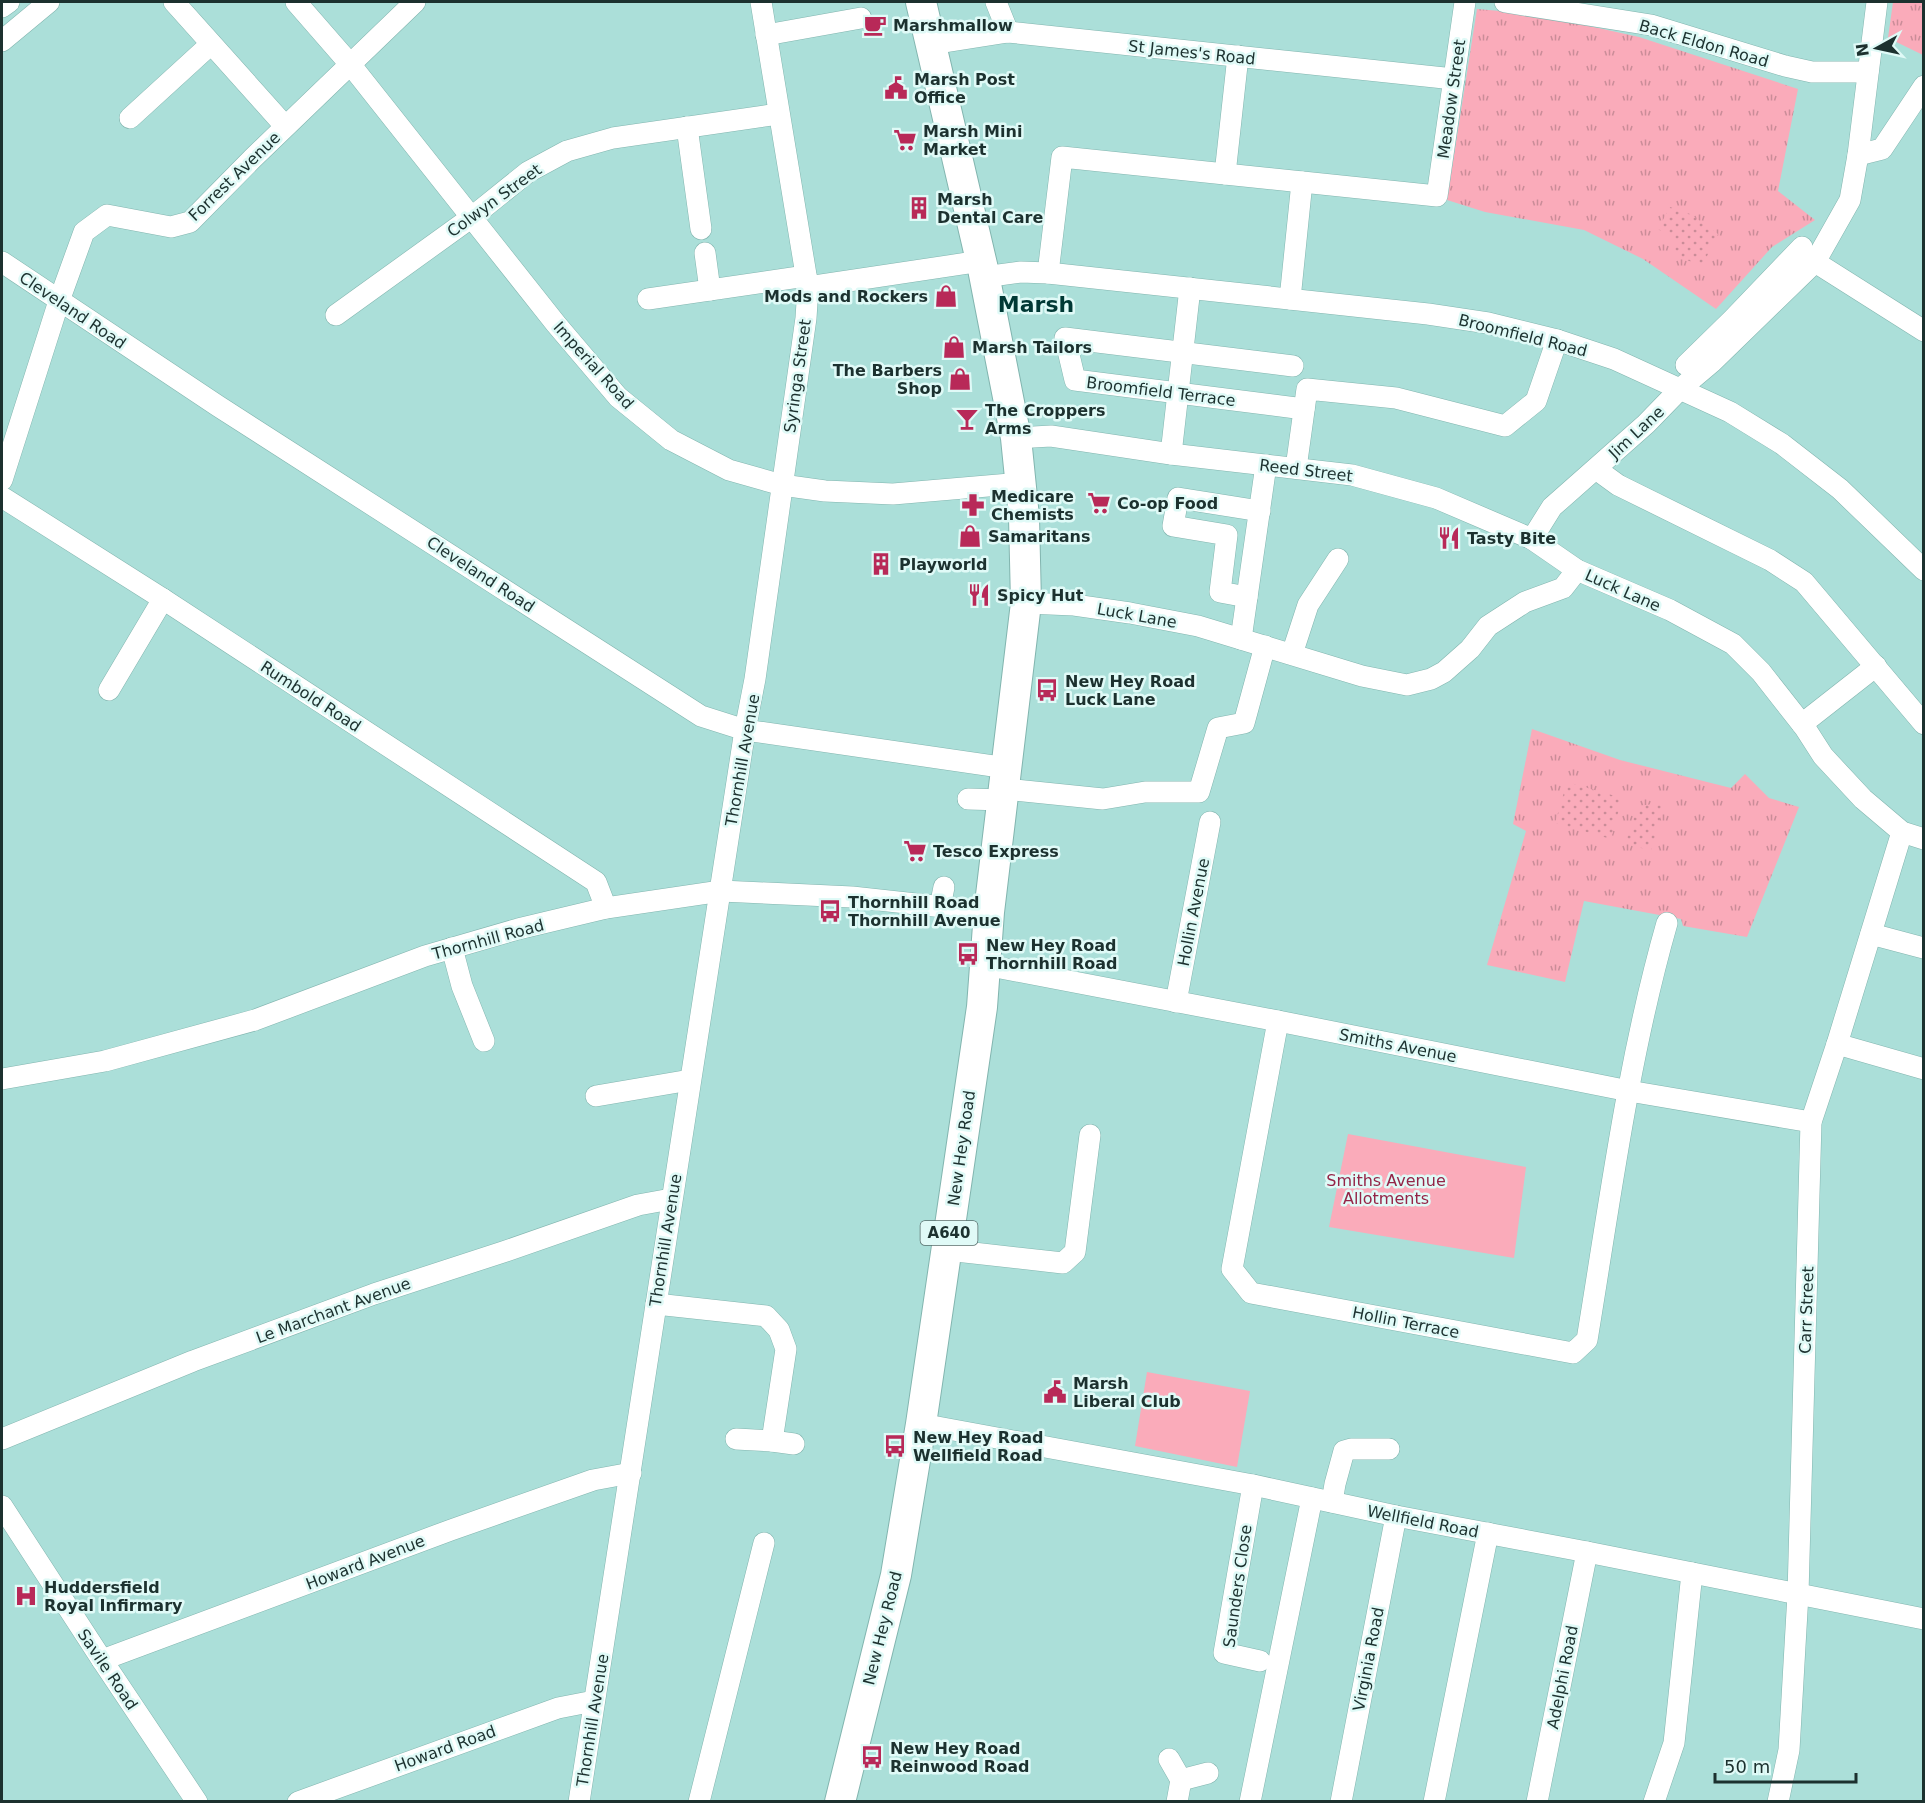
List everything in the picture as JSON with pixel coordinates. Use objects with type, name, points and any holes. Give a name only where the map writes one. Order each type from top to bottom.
[{"type":"highway","name":"A640","points":[[921,2],[982,269],[1016,438],[1022,483]]},
{"type":"highway","name":"New Hey Road","points":[[840,1802],[896,1575],[921,1424],[982,1007],[989,912],[1026,603],[1027,559],[1022,483]]},
{"type":"street","points":[[2,7],[9,2]]},
{"type":"street","points":[[2,41],[49,2]]},
{"type":"street","points":[[174,2],[285,126]]},
{"type":"street","name":"Imperial Road","points":[[296,2],[350,64],[556,324],[618,397],[671,440],[729,470],[782,485],[825,491],[893,494],[1022,483]]},
{"type":"street","name":"Forrest Avenue","points":[[2,480],[59,301],[84,232],[107,215],[171,227],[190,222],[285,126],[415,2]]},
{"type":"street","name":"Syringa Street","points":[[756,679],[806,318],[807,281],[761,2]]},
{"type":"street","points":[[996,2],[1008,32]]},
{"type":"street","name":"Meadow Street","points":[[1302,182],[1437,196],[1465,2]]},
{"type":"street","name":"Back Eldon Road","points":[[1505,2],[1651,25],[1785,66],[1812,72],[1868,72]]},
{"type":"street","name":"Jim Lane","points":[[1532,539],[1552,507],[1646,424],[1739,324],[1809,255],[1850,200],[1858,155],[1877,2]]},
{"type":"street","points":[[766,35],[861,18]]},
{"type":"street","name":"St James's Road","points":[[932,44],[1008,32],[1454,79]]},
{"type":"street","points":[[130,118],[211,44]]},
{"type":"street","points":[[1225,174],[1238,56]]},
{"type":"street","points":[[1858,155],[1882,149],[1923,86]]},
{"type":"street","name":"Colwyn Street","points":[[336,315],[472,217],[528,172],[567,151],[613,138],[778,114]]},
{"type":"street","points":[[687,127],[701,229]]},
{"type":"street","points":[[1047,273],[1062,157],[1302,182],[1290,299]]},
{"type":"street","points":[[705,253],[710,290]]},
{"type":"street","points":[[1809,255],[1923,331]]},
{"type":"street","name":"Cleveland Road","points":[[2,262],[218,406],[701,716],[745,730],[1005,786]]},
{"type":"street","name":"Broomfield Road","points":[[648,299],[710,290],[807,281],[982,269],[1047,273],[1190,288],[1468,320],[1557,340],[1614,359],[1730,412],[1782,444],[1840,489],[1923,570]]},
{"type":"street","points":[[1171,454],[1190,288]]},
{"type":"street","name":"Jim Lane","points":[[1686,365],[1739,324]]},
{"type":"street","name":"Broomfield Terrace","points":[[1293,366],[1065,338],[1075,380],[1178,393],[1306,399],[1396,398],[1505,426],[1536,401],[1557,340]]},
{"type":"street","points":[[1296,468],[1306,399]]},
{"type":"street","name":"Reed Street","points":[[1016,438],[1051,436],[1171,454],[1352,475],[1436,498],[1532,539],[1577,570]]},
{"type":"street","points":[[1241,639],[1266,465]]},
{"type":"street","points":[[1596,469],[1618,485],[1770,560],[1804,582],[1923,724]]},
{"type":"street","name":"Rumbold Road","points":[[2,496],[596,882],[606,908]]},
{"type":"street","points":[[1227,535],[1173,526],[1178,498],[1260,511]]},
{"type":"street","points":[[1231,506],[1220,592],[1247,597]]},
{"type":"street","points":[[1292,654],[1308,605],[1338,559]]},
{"type":"street","name":"Luck Lane","points":[[1026,603],[1074,605],[1198,626],[1292,654],[1314,668],[1407,685],[1431,679],[1444,672],[1470,649],[1488,626],[1526,602],[1563,588],[1577,570],[1670,610],[1733,644],[1761,672],[1802,724],[1823,756],[1863,798],[1902,832],[1923,839]]},
{"type":"street","points":[[109,690],[163,600]]},
{"type":"street","points":[[968,799],[1005,786],[1103,799],[1144,792],[1199,792],[1218,728],[1244,723],[1265,646]]},
{"type":"street","points":[[1802,724],[1876,666]]},
{"type":"street","name":"Thornhill Avenue","points":[[579,1802],[671,1199],[745,730],[756,679]]},
{"type":"street","name":"Hollin Avenue","points":[[1176,1002],[1210,822]]},
{"type":"street","name":"Carr Street","points":[[1778,1802],[1789,1750],[1798,1594],[1811,1122],[1838,1044],[1902,832]]},
{"type":"street","name":"Thornhill Road","points":[[2,1079],[105,1061],[255,1020],[424,956],[518,929],[606,908],[721,891],[852,897],[942,897],[989,912]]},
{"type":"street","points":[[1629,1091],[1654,966],[1667,923]]},
{"type":"street","points":[[1871,934],[1923,948]]},
{"type":"street","points":[[452,948],[462,986],[484,1041]]},
{"type":"street","name":"Smiths Avenue","points":[[985,965],[1629,1091],[1811,1122]]},
{"type":"street","name":"Hollin Terrace","points":[[1278,1021],[1232,1269],[1251,1293],[1573,1353],[1587,1340],[1629,1091]]},
{"type":"street","points":[[1838,1044],[1923,1069]]},
{"type":"street","points":[[596,1096],[690,1080]]},
{"type":"street","points":[[947,1250],[1063,1263],[1075,1252],[1090,1136]]},
{"type":"street","name":"Le Marchant Avenue","points":[[2,1439],[193,1361],[374,1294],[638,1205],[671,1199]]},
{"type":"street","points":[[656,1304],[766,1316],[779,1330],[786,1349],[772,1441]]},
{"type":"street","name":"Wellfield Road","points":[[921,1424],[1253,1485],[1396,1516],[1923,1619]]},
{"type":"street","points":[[736,1439],[794,1444]]},
{"type":"street","points":[[1250,1802],[1322,1500],[1335,1484],[1344,1451],[1389,1449]]},
{"type":"street","name":"Howard Avenue","points":[[102,1660],[451,1530],[593,1480],[631,1473]]},
{"type":"street","name":"Saunders Close","points":[[1253,1485],[1224,1653],[1260,1661]]},
{"type":"street","name":"Savile Road","points":[[2,1506],[197,1802]]},
{"type":"street","name":"Virginia Road","points":[[1341,1802],[1396,1516]]},
{"type":"street","points":[[1434,1802],[1488,1533]]},
{"type":"street","points":[[699,1802],[764,1543]]},
{"type":"street","name":"Adelphi Road","points":[[1537,1802],[1587,1552]]},
{"type":"street","points":[[1654,1802],[1674,1743],[1692,1573]]},
{"type":"street","name":"Howard Road","points":[[298,1802],[558,1708],[594,1701]]},
{"type":"street","points":[[1169,1759],[1181,1780],[1177,1802]]},
{"type":"street","points":[[1181,1780],[1208,1773]]},
{"type":"green space","points":[[1893,2],[1923,2],[1923,55],[1888,38]]},
{"type":"green space","points":[[1477,9],[1535,14],[1639,37],[1798,89],[1778,191],[1815,220],[1772,247],[1716,309],[1643,259],[1584,230],[1485,212],[1447,200]]},
{"type":"green space","points":[[1670,207],[1690,214],[1718,234],[1702,266],[1674,255],[1674,240],[1658,229]]},
{"type":"green space","points":[[1532,729],[1620,760],[1731,788],[1745,774],[1769,798],[1799,807],[1747,937],[1683,926],[1681,919],[1584,901],[1565,982],[1487,965],[1526,831],[1513,824]]},
{"type":"green space","points":[[1567,782],[1622,798],[1611,839],[1555,823]]},
{"type":"green space","points":[[1661,803],[1662,812],[1651,851],[1625,843],[1638,806]]},
{"type":"green space","name":"Smiths Avenue Allotments","points":[[1348,1134],[1526,1167],[1514,1258],[1329,1227]]},
{"type":"green space","points":[[1147,1372],[1250,1391],[1237,1467],[1135,1446]]},
{"type":"place","name":"Marshmallow","points":[[875,25]]},
{"type":"place","name":"Marsh Post Office","points":[[896,88]]},
{"type":"place","name":"Marsh Mini Market","points":[[905,140]]},
{"type":"place","name":"Marsh Dental Care","points":[[919,208]]},
{"type":"place","name":"Mods and Rockers","points":[[946,296]]},
{"type":"place","name":"Marsh Tailors","points":[[954,347]]},
{"type":"place","name":"The Barbers Shop","points":[[960,379]]},
{"type":"place","name":"The Croppers Arms","points":[[967,419]]},
{"type":"place","name":"Co-op Food","points":[[1099,503]]},
{"type":"place","name":"Medicare Chemists","points":[[973,505]]},
{"type":"place","name":"Samaritans","points":[[970,536]]},
{"type":"place","name":"Tasty Bite","points":[[1449,538]]},
{"type":"place","name":"Playworld","points":[[881,564]]},
{"type":"place","name":"Spicy Hut","points":[[979,595]]},
{"type":"place","name":"New Hey Road Luck Lane","points":[[1047,690]]},
{"type":"place","name":"Tesco Express","points":[[915,851]]},
{"type":"place","name":"Thornhill Road Thornhill Avenue","points":[[830,911]]},
{"type":"place","name":"New Hey Road Thornhill Road","points":[[968,954]]},
{"type":"place","name":"Marsh Liberal Club","points":[[1055,1392]]},
{"type":"place","name":"New Hey Road Wellfield Road","points":[[895,1446]]},
{"type":"place","name":"Huddersfield Royal Infirmary","points":[[26,1596]]},
{"type":"place","name":"New Hey Road Reinwood Road","points":[[872,1757]]},
{"type":"district","name":"Marsh","points":[[1036,304]]}]
